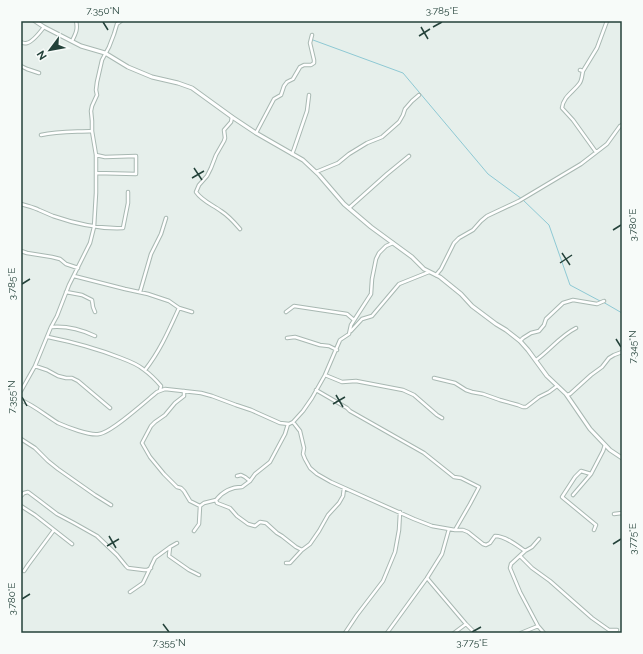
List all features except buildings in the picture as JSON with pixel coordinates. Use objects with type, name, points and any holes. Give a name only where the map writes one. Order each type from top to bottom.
[{"type":"street","points":[[72,41],[77,27],[76,21]]},
{"type":"street","points":[[21,390],[35,366],[69,285],[90,243],[94,227],[96,173],[96,155],[92,131],[91,111],[97,95],[97,82],[102,60],[109,47],[117,24],[121,21]]},
{"type":"street","points":[[596,152],[573,120],[562,108],[562,104],[569,94],[581,83],[582,71],[597,48],[607,21]]},
{"type":"street","points":[[37,22],[86,48],[105,54],[128,67],[152,77],[192,88],[256,133],[303,160],[316,172],[344,204],[371,227],[412,257],[422,267],[436,275],[461,294],[472,306],[520,341],[547,376],[567,396],[590,429],[610,450],[622,458]]},
{"type":"street","points":[[21,42],[28,43],[44,27]]},
{"type":"street","points":[[256,133],[274,99],[281,95],[287,82],[293,78],[300,67],[304,65],[311,66],[314,64],[310,43],[312,35]]},
{"type":"street","points":[[21,66],[39,73]]},
{"type":"street","points":[[316,172],[338,163],[367,143],[382,137],[399,122],[405,110],[419,94]]},
{"type":"street","points":[[292,154],[307,111],[309,95]]},
{"type":"street","points":[[232,117],[231,122],[225,127],[224,141],[219,148],[209,172],[199,185],[196,192],[202,199],[232,219],[240,229]]},
{"type":"street","points":[[436,275],[441,269],[454,243],[459,238],[473,230],[487,216],[519,201],[581,164],[607,144],[622,125]]},
{"type":"street","points":[[41,135],[48,133],[92,131]]},
{"type":"street","points":[[96,155],[105,157],[136,156],[136,174],[96,173]]},
{"type":"street","points":[[349,208],[409,156]]},
{"type":"street","points":[[21,204],[51,216],[94,227],[113,229],[123,228],[128,203],[128,192]]},
{"type":"street","points":[[140,292],[151,254],[161,234],[166,218]]},
{"type":"street","points":[[350,332],[351,325],[371,294],[376,259],[386,246],[394,243]]},
{"type":"street","points":[[21,251],[52,257],[78,268]]},
{"type":"street","points":[[420,275],[422,267]]},
{"type":"street","points":[[21,400],[66,427],[95,434],[100,434],[112,428],[160,390],[165,389],[212,396],[236,406],[251,410],[280,423],[288,424],[293,422],[312,398],[325,375],[340,340],[346,336],[362,319],[372,316],[399,284],[430,272]]},
{"type":"street","points":[[74,276],[163,299],[179,308],[192,312]]},
{"type":"street","points":[[66,292],[82,295],[92,300],[95,312]]},
{"type":"street","points":[[520,341],[523,338],[539,331],[544,325],[546,319],[564,303],[573,300],[597,304],[604,301]]},
{"type":"street","points":[[286,312],[294,306],[347,314],[354,320]]},
{"type":"street","points":[[145,370],[153,360],[164,341],[179,308]]},
{"type":"street","points":[[51,327],[60,326],[71,328],[95,336]]},
{"type":"street","points":[[535,361],[560,339],[576,328]]},
{"type":"street","points":[[48,337],[70,341],[131,362],[145,370],[161,386],[160,390]]},
{"type":"street","points":[[287,338],[295,337],[320,345],[329,346],[337,350]]},
{"type":"street","points":[[567,396],[602,367],[609,358],[622,352]]},
{"type":"street","points":[[35,366],[58,376],[72,378],[78,381],[110,408]]},
{"type":"street","points":[[325,375],[342,382],[356,381],[403,390],[414,395],[442,418]]},
{"type":"street","points":[[434,378],[454,383],[472,392],[523,407],[526,407],[557,386]]},
{"type":"street","points":[[316,390],[424,453],[454,476],[478,487],[455,530]]},
{"type":"street","points":[[184,391],[184,396],[176,402],[165,415],[151,426],[142,443],[150,457],[164,474],[177,487],[184,491],[190,501],[200,506]]},
{"type":"street","points":[[293,422],[300,431],[304,448],[303,454],[310,468],[322,477],[430,525],[463,530],[486,545],[490,543],[495,536],[499,536],[516,544],[525,552]]},
{"type":"street","points":[[200,506],[204,503],[216,500],[220,494],[228,490],[236,487],[242,488],[250,481],[255,474],[272,459],[285,434],[288,424]]},
{"type":"street","points":[[21,439],[35,448],[58,469],[111,505]]},
{"type":"street","points":[[573,495],[591,474],[605,445]]},
{"type":"street","points":[[591,474],[581,471],[562,496],[596,525],[594,530]]},
{"type":"street","points":[[237,476],[241,474],[250,481]]},
{"type":"street","points":[[286,563],[290,564],[302,550],[310,544],[328,515],[339,503],[343,496],[344,488]]},
{"type":"street","points":[[21,496],[28,492],[57,514],[97,536],[128,568],[144,570],[151,568]]},
{"type":"street","points":[[216,500],[217,503],[230,508],[237,516],[248,524],[255,526],[260,522],[266,523],[277,533],[302,550]]},
{"type":"street","points":[[21,506],[72,544]]},
{"type":"street","points":[[194,531],[199,524],[200,506]]},
{"type":"street","points":[[345,633],[383,581],[395,552],[399,530],[400,512]]},
{"type":"street","points":[[614,514],[622,513]]},
{"type":"street","points":[[387,633],[427,578],[442,554],[449,529]]},
{"type":"street","points":[[24,571],[54,530]]},
{"type":"street","points":[[539,539],[511,564],[510,568],[520,592],[538,626],[544,633]]},
{"type":"street","points":[[130,592],[143,583],[156,558],[176,543]]},
{"type":"street","points":[[170,547],[169,556],[199,575]]},
{"type":"street","points":[[520,556],[532,568],[550,581],[592,618],[609,630],[617,630]]},
{"type":"street","points":[[427,578],[475,633]]},
{"type":"street","points":[[454,633],[466,624]]},
{"type":"street","points":[[521,633],[538,626]]},
{"type":"waterway","points":[[313,40],[403,73],[488,174],[522,199],[549,225],[570,285],[600,301]]},
{"type":"waterway","points":[[603,302],[622,313]]}]
